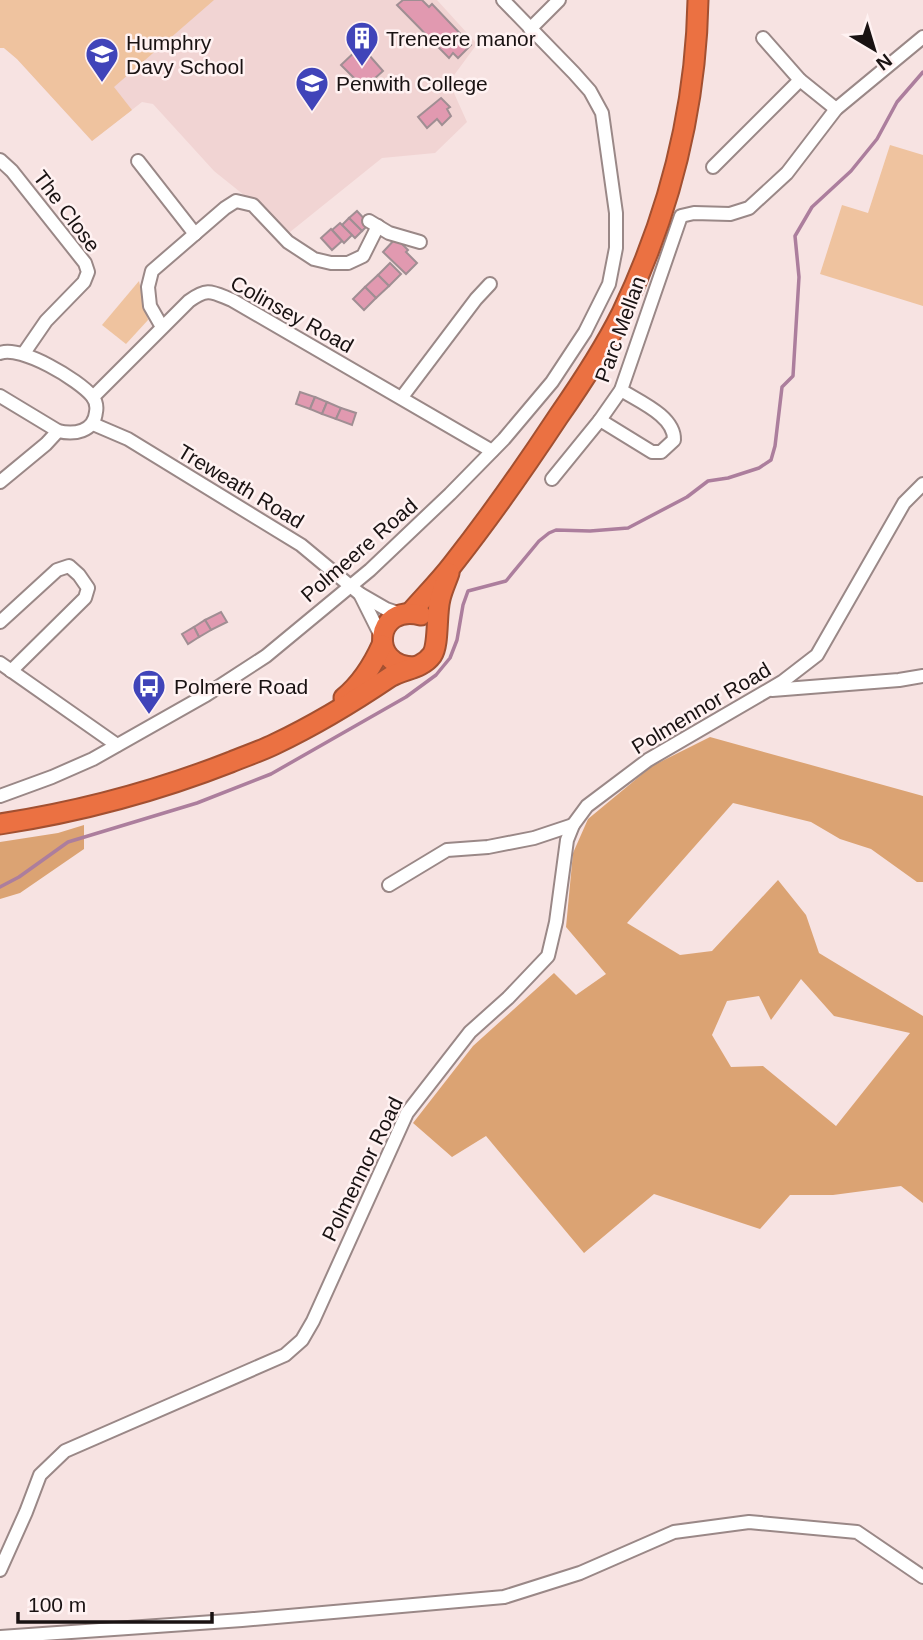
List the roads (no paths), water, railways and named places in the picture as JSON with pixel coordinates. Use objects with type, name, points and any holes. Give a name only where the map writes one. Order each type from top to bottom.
[{"type":"highway","points":[[313,724],[349,694],[363,678],[375,661],[388,623],[406,613],[451,566],[505,495],[588,373],[621,315],[642,269],[682,142],[694,79],[698,0]]},
{"type":"highway","points":[[0,824],[35,819],[161,788],[273,746],[396,674],[426,662],[434,653],[437,642],[435,630],[440,598],[451,566]]},
{"type":"highway","points":[[406,613],[421,615],[430,621],[435,630]]},
{"type":"highway","points":[[382,642],[386,655],[394,663],[415,667]]},
{"type":"street","name":"Polmeere Road","points":[[0,796],[52,777],[117,746],[206,695],[266,656],[355,589],[492,451],[552,382],[585,332],[609,284],[616,248],[616,213],[602,113],[590,92],[574,73],[503,0]]},
{"type":"street","points":[[530,29],[559,0]]},
{"type":"street","points":[[764,38],[800,80],[836,109],[923,37]]},
{"type":"street","points":[[713,167],[800,80]]},
{"type":"street","name":"Parc Mellan","points":[[552,479],[621,390],[681,216],[694,213],[730,214],[749,208],[787,173],[836,109]]},
{"type":"street","name":"The Close","points":[[0,160],[12,171],[85,263],[88,272],[84,282],[46,321],[24,353]]},
{"type":"street","points":[[138,161],[195,234]]},
{"type":"street","points":[[162,327],[150,306],[148,287],[152,271],[236,201],[253,205],[288,242],[314,259],[331,263],[348,263],[363,256],[373,224],[389,233],[420,242]]},
{"type":"street","points":[[402,397],[490,284]]},
{"type":"street","name":"Colinsey Road","points":[[93,397],[189,301],[200,293],[210,291],[232,300],[492,451]]},
{"type":"street","points":[[0,353],[24,353],[39,360],[93,397],[97,406],[93,424],[67,433],[41,423],[0,396]]},
{"type":"street","points":[[600,420],[652,452],[661,452],[674,440],[675,431],[668,421],[621,390]]},
{"type":"street","name":"Treweath Road","points":[[93,424],[128,439],[301,545],[355,589],[386,608],[406,613]]},
{"type":"street","points":[[0,482],[58,431]]},
{"type":"street","name":"Polmennor Road","points":[[0,1570],[40,1475],[65,1451],[285,1355],[302,1340],[407,1112],[470,1032],[508,998],[548,956],[556,922],[567,841],[573,825],[587,806],[648,760],[768,691],[817,655],[904,503],[923,484]]},
{"type":"street","points":[[0,622],[57,570],[69,566],[79,575],[88,588],[85,598],[6,667],[117,746]]},
{"type":"street","name":"Treweath Road","points":[[355,589],[382,642]]},
{"type":"street","points":[[768,691],[923,676]]},
{"type":"street","points":[[389,885],[447,850],[488,847],[534,838],[573,825]]},
{"type":"street","points":[[0,1637],[242,1620],[504,1597],[580,1573],[674,1532],[749,1522],[857,1532],[923,1577]]},
{"type":"waterway","points":[[0,887],[19,877],[68,842],[197,803],[271,774],[406,697],[436,675],[450,658],[468,591],[506,581],[539,541],[549,533],[556,530],[628,528],[687,497],[708,481],[759,468],[771,460],[782,387],[793,376],[799,277],[795,236],[812,207],[851,171],[877,139],[897,102],[923,72]]},
{"type":"place","name":"Treneere manor","points":[[362,68]]},
{"type":"place","name":"Humphry Davy School","points":[[102,84]]},
{"type":"place","name":"Penwith College","points":[[312,113]]},
{"type":"place","name":"Polmere Road","points":[[149,716]]}]
